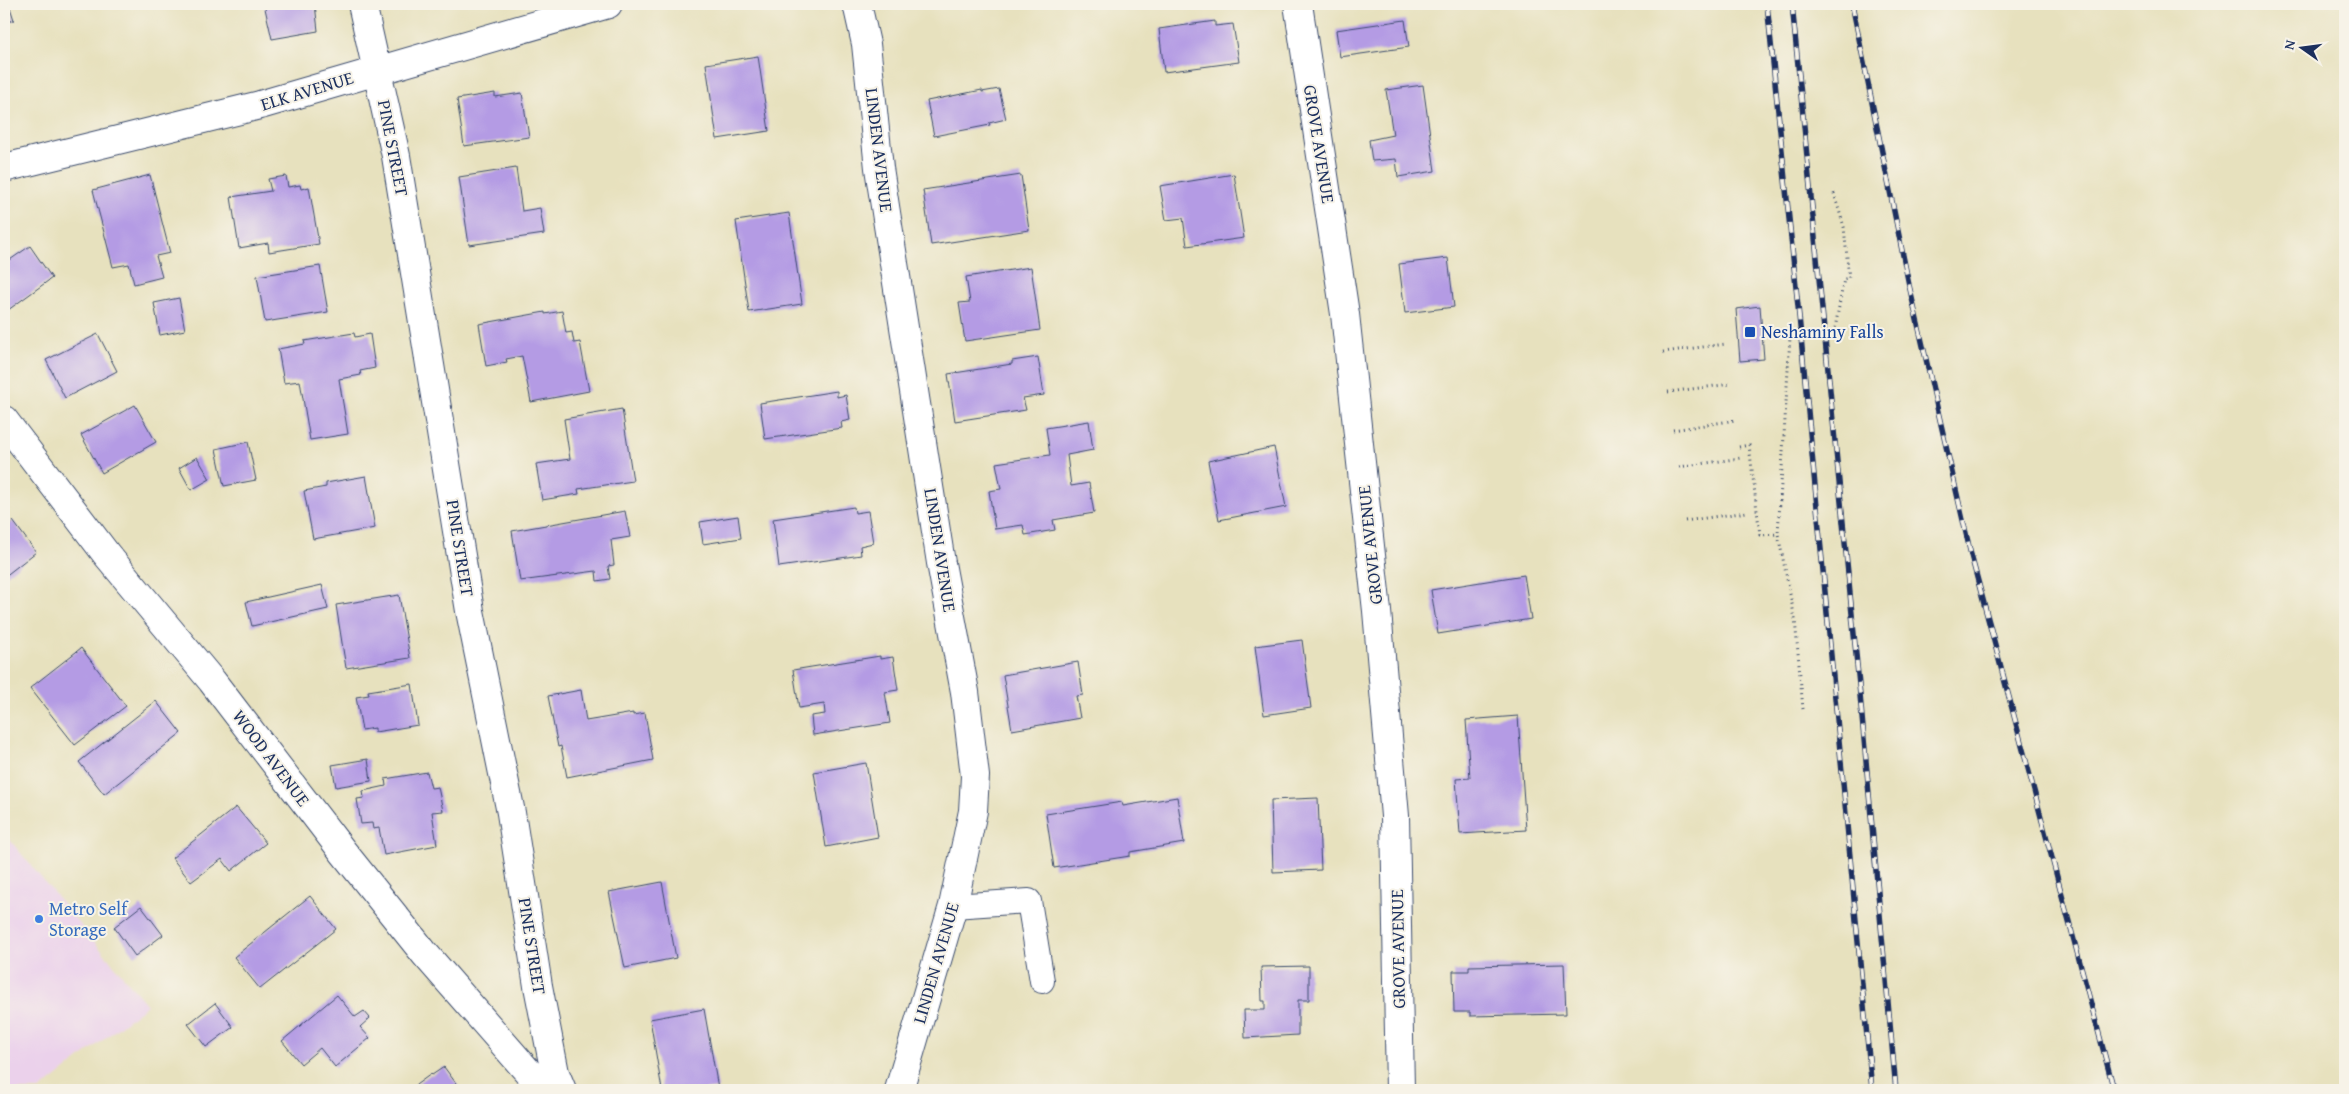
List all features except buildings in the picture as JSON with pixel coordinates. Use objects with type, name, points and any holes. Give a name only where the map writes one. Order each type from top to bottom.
[{"type":"street","name":"PINE STREET","points":[[362,4],[396,156],[470,611],[511,813],[538,986],[555,1073],[562,1090]]},
{"type":"street","name":"ELK AVENUE","points":[[4,168],[260,105],[377,69],[608,4]]},
{"type":"street","name":"LINDEN AVENUE","points":[[857,4],[866,44],[879,168],[941,563],[965,692],[975,776],[973,812],[953,906],[899,1090]]},
{"type":"street","name":"GROVE AVENUE","points":[[1298,4],[1345,314],[1377,611],[1395,816],[1400,1090]]},
{"type":"street","name":"WOOD AVENUE","points":[[4,420],[107,555],[212,681],[412,938],[544,1090]]},
{"type":"lane","points":[[953,906],[1029,901],[1042,981]]},
{"type":"path","points":[[1803,709],[1795,619],[1778,534],[1790,337],[1834,334],[1844,279],[1849,278],[1844,227],[1833,190]]},
{"type":"path","points":[[1663,352],[1726,344]]},
{"type":"path","points":[[1668,392],[1731,384]]},
{"type":"path","points":[[1673,430],[1736,420]]},
{"type":"path","points":[[1739,446],[1748,445],[1760,534],[1778,534]]},
{"type":"path","points":[[1678,467],[1740,458]]},
{"type":"path","points":[[1685,520],[1747,512]]},
{"type":"shaded area","name":"Metro Self Storage","points":[[4,833],[147,1005],[40,1090],[4,1090]]},
{"type":"railway","points":[[1767,4],[1799,316],[1872,1090]]},
{"type":"railway","points":[[1792,4],[1860,695],[1896,1090]]},
{"type":"railway","points":[[1852,4],[1909,285],[1971,555],[2114,1090]]},
{"type":"place","name":"Neshaminy Falls","points":[[1750,332]]},
{"type":"place","name":"Metro Self Storage","points":[[39,919]]}]
